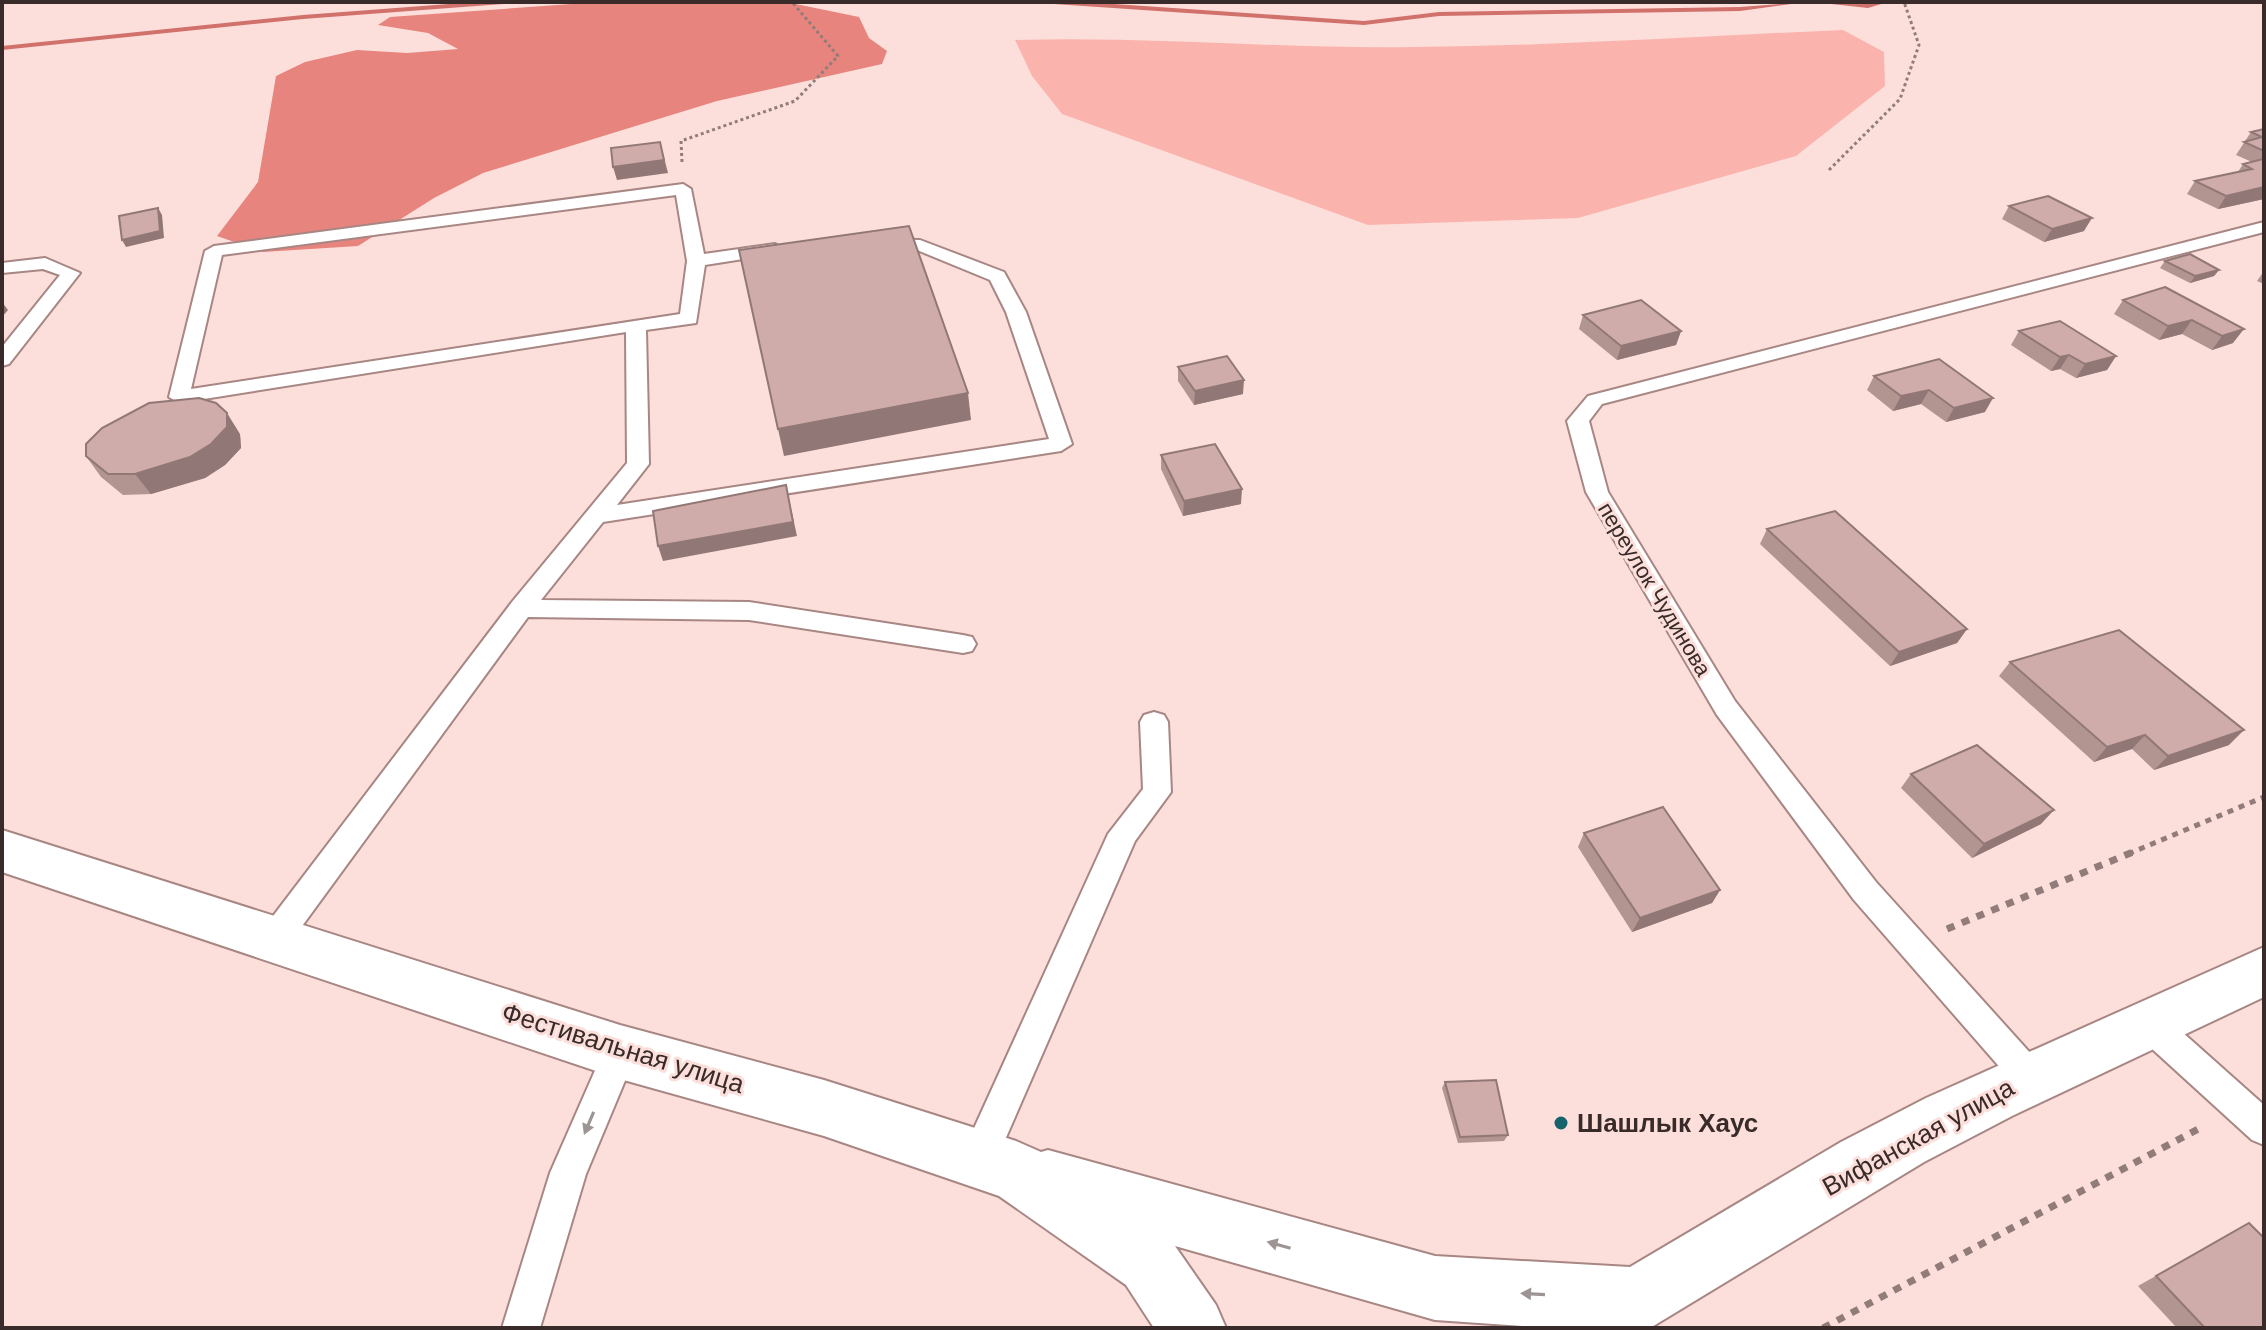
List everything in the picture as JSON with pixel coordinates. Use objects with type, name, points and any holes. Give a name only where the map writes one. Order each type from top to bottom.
[{"type":"main road","name":"Фестивальная улица","points":[[2,851],[620,1052],[824,1108],[997,1165],[1148,1263],[1193,1328]]},
{"type":"main road","name":"Вифанская улица","points":[[1584,1328],[1639,1300],[1901,1142],[2029,1076],[2151,1026],[2264,971]]},
{"type":"main road","points":[[997,1165],[1435,1288],[1639,1300]]},
{"type":"lane","points":[[683,189],[696,261],[689,319],[179,397],[214,251],[683,189]]},
{"type":"lane","name":"переулок Чудинова","points":[[2029,1076],[1865,891],[1726,708],[1597,492],[1578,421],[1595,400],[2264,227]]},
{"type":"lane","points":[[596,516],[1061,444],[1016,312],[997,276],[920,245],[862,243]]},
{"type":"lane","points":[[696,261],[803,244]]},
{"type":"lane","points":[[2,268],[45,263],[71,273],[2,360]]},
{"type":"lane","points":[[275,938],[521,608],[638,464],[636,325]]},
{"type":"lane","points":[[521,608],[615,612],[749,611],[963,644]]},
{"type":"lane","points":[[997,1165],[1123,834],[1157,792],[1154,722]]},
{"type":"lane","points":[[2151,1026],[2252,1118]]},
{"type":"lane","points":[[521,1328],[568,1173],[620,1052]]},
{"type":"path","points":[[683,189],[681,141],[795,101],[838,56],[792,2]]},
{"type":"path","points":[[1829,170],[1900,99],[1919,45],[1904,2]]},
{"type":"path","points":[[1911,944],[2264,797]]},
{"type":"path","points":[[1823,1328],[2252,1118]]},
{"type":"shaded area","points":[[599,2],[786,2],[859,17],[869,38],[887,51],[882,64],[717,101],[483,173],[434,198],[358,246],[263,252],[217,236],[258,182],[276,76],[305,62],[357,50],[407,53],[458,49],[428,33],[378,25],[390,17]]},
{"type":"shaded area","points":[[1843,30],[1884,52],[1885,86],[1796,156],[1578,218],[1368,225],[1062,114],[1032,76],[1015,40],[1414,47]]},
{"type":"building","points":[[2264,129],[2264,151],[2244,142],[2262,137],[2251,132]]},
{"type":"building","points":[[660,142],[664,160],[613,167],[611,148]]},
{"type":"building","points":[[2263,159],[2264,187],[2226,196],[2195,181],[2252,169],[2243,164]]},
{"type":"building","points":[[2048,196],[2092,218],[2052,229],[2009,206]]},
{"type":"building","points":[[158,208],[160,231],[122,240],[119,216]]},
{"type":"building","points":[[909,226],[968,393],[778,429],[739,250]]},
{"type":"building","points":[[2190,254],[2219,270],[2195,276],[2165,261]]},
{"type":"building","points":[[2165,287],[2244,329],[2222,336],[2192,320],[2168,326],[2123,300]]},
{"type":"building","points":[[1641,300],[1681,331],[1621,346],[1583,315]]},
{"type":"building","points":[[2060,321],[2116,356],[2085,364],[2069,355],[2060,357],[2019,331]]},
{"type":"building","points":[[1227,356],[1244,380],[1195,391],[1178,367]]},
{"type":"building","points":[[1939,359],[1993,398],[1954,408],[1929,390],[1901,396],[1874,376]]},
{"type":"building","points":[[199,398],[216,403],[227,413],[227,427],[211,444],[190,457],[135,474],[108,474],[86,456],[86,444],[102,428],[149,403]]},
{"type":"building","points":[[1215,444],[1242,489],[1184,501],[1161,455]]},
{"type":"building","points":[[786,485],[793,522],[658,546],[653,511]]},
{"type":"building","points":[[1835,511],[1967,629],[1899,652],[1767,529]]},
{"type":"building","points":[[2119,630],[2244,730],[2168,756],[2145,735],[2107,747],[2010,662]]},
{"type":"building","points":[[1977,745],[2054,810],[1984,844],[1911,774]]},
{"type":"building","points":[[1663,807],[1720,890],[1640,918],[1584,833]]},
{"type":"building","points":[[1496,1080],[1508,1135],[1460,1137],[1445,1082]]},
{"type":"building","points":[[2249,1223],[2264,1238],[2264,1328],[2205,1328],[2156,1276]]},
{"type":"waterway","points":[[2,48],[303,17],[503,2]]},
{"type":"waterway","points":[[1054,2],[1364,23],[1439,14],[1740,9],[1802,2]]},
{"type":"waterway","points":[[1817,2],[1868,6],[1884,2]]},
{"type":"place","name":"Шашлык Хаус","points":[[1561,1123]]}]
